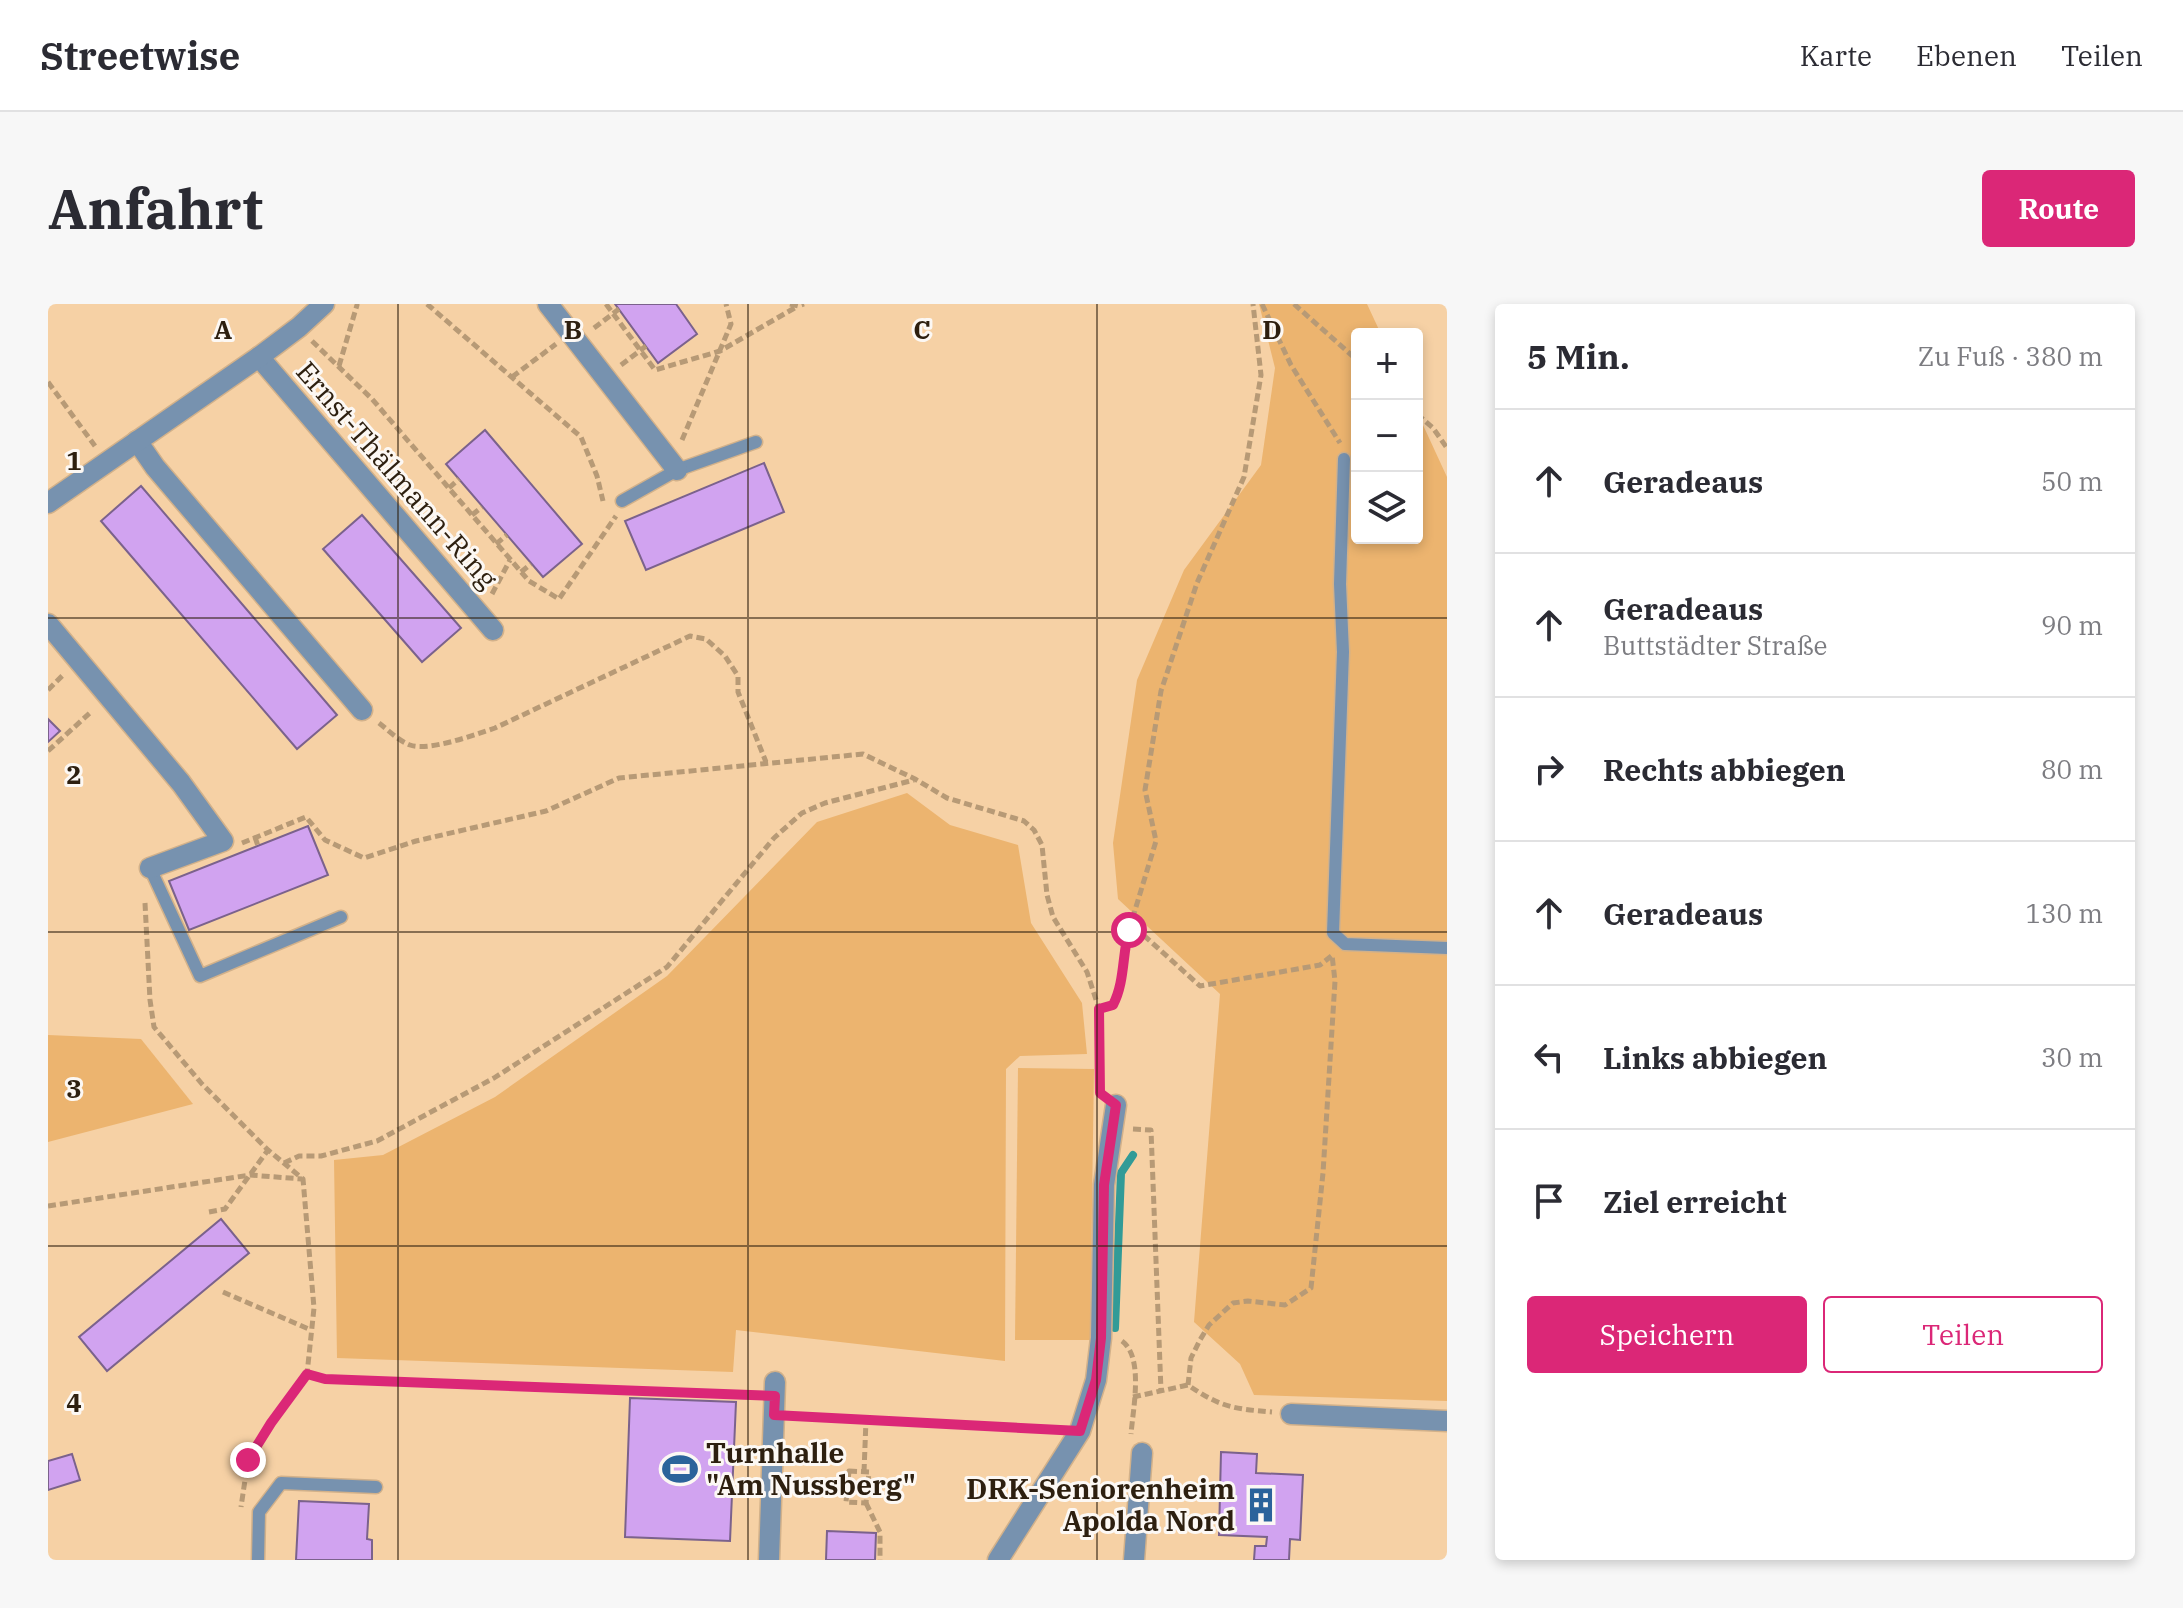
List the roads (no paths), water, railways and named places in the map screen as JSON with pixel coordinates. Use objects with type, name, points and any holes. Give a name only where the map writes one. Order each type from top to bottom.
[{"type":"street","name":"Ernst-Thälmann-Ring","points":[[48,503],[259,357],[324,304]]},
{"type":"street","points":[[548,304],[671,463]]},
{"type":"street","name":"Ernst-Thälmann-Ring","points":[[259,357],[487,623]]},
{"type":"street","points":[[137,441],[362,710]]},
{"type":"street","points":[[48,624],[181,783],[223,841],[152,873]]},
{"type":"street","points":[[998,1560],[1080,1431],[1096,1380],[1101,1338],[1104,1185],[1116,1105]]},
{"type":"street","points":[[769,1560],[774,1398]]},
{"type":"street","points":[[1291,1414],[1447,1421]]},
{"type":"street","points":[[1134,1560],[1142,1453]]},
{"type":"lane","points":[[621,506],[671,463],[756,442]]},
{"type":"lane","points":[[1344,459],[1340,584],[1343,652],[1333,933],[1345,944],[1447,948]]},
{"type":"lane","points":[[152,873],[200,976],[341,917]]},
{"type":"lane","points":[[258,1560],[259,1512],[281,1483],[376,1487]]},
{"type":"waterway","points":[[1115,1328],[1121,1173],[1133,1155]]},
{"type":"place","name":"Turnhalle \"Am Nussberg\"","points":[[680,1469]]},
{"type":"place","name":"DRK-Seniorenheim Apolda Nord","points":[[1261,1505]]}]
